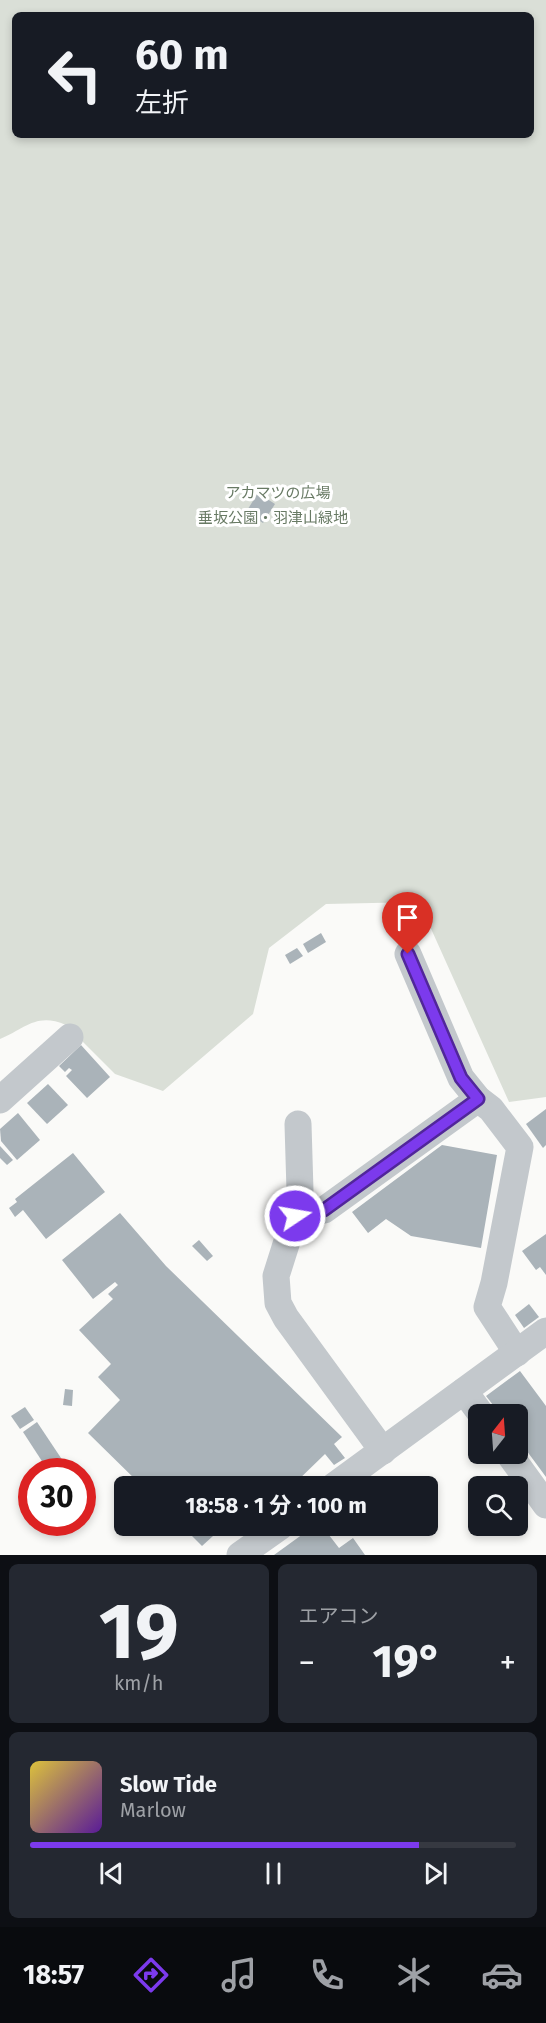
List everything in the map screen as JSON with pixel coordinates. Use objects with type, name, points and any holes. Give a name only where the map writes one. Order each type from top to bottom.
[{"type":"street","points":[[408,954],[461,1078],[478,1099],[491,1109],[520,1147],[494,1283],[487,1307],[517,1353]]},
{"type":"street","points":[[0,1100],[70,1037]]},
{"type":"street","points":[[295,1216],[324,1210],[478,1099]]},
{"type":"street","points":[[298,1124],[300,1191],[295,1216],[276,1276],[278,1303],[286,1318],[382,1451]]},
{"type":"street","points":[[348,1476],[546,1331]]},
{"type":"street","points":[[464,1391],[474,1404]]},
{"type":"street","points":[[516,1464],[546,1505]]},
{"type":"street","points":[[244,1554],[267,1536]]},
{"type":"green space","name":"垂坂公園・羽津山緑地","points":[[0,0],[546,0],[546,1097],[509,1102],[419,902],[326,904],[269,948],[253,1014],[163,1091],[115,1074],[66,1025],[47,1020],[31,1023],[0,1039]]},
{"type":"building","points":[[258,493],[275,504],[263,523],[246,512]]},
{"type":"building","points":[[321,933],[326,942],[308,953],[303,944]]},
{"type":"building","points":[[297,948],[303,956],[290,964],[285,955]]},
{"type":"building","points":[[81,1045],[110,1077],[87,1098],[66,1076],[72,1070],[69,1068],[65,1072],[59,1066]]},
{"type":"building","points":[[48,1084],[68,1105],[47,1124],[27,1103]]},
{"type":"building","points":[[546,1109],[546,1145],[543,1148],[526,1124]]},
{"type":"building","points":[[18,1113],[40,1140],[17,1160],[1,1141],[0,1129]]},
{"type":"building","points":[[442,1145],[497,1155],[481,1248],[411,1236],[386,1219],[368,1233],[352,1212]]},
{"type":"building","points":[[0,1146],[13,1160],[7,1165],[0,1158]]},
{"type":"building","points":[[73,1153],[105,1192],[46,1239],[23,1210],[15,1217],[9,1208],[17,1202],[15,1199]]},
{"type":"building","points":[[120,1213],[166,1266],[342,1437],[334,1444],[345,1458],[334,1465],[325,1454],[302,1476],[132,1476],[88,1433],[120,1400],[98,1377],[111,1364],[79,1330],[113,1299],[108,1294],[118,1285],[115,1282],[93,1299],[62,1260]]},
{"type":"building","points":[[546,1234],[546,1275],[540,1267],[536,1270],[522,1251]]},
{"type":"building","points":[[199,1240],[213,1256],[207,1261],[192,1246]]},
{"type":"building","points":[[529,1304],[539,1317],[524,1328],[515,1315]]},
{"type":"building","points":[[520,1371],[546,1406],[546,1477],[528,1453],[528,1404],[492,1404],[486,1396]]},
{"type":"building","points":[[65,1389],[73,1390],[72,1406],[63,1405]]},
{"type":"building","points":[[25,1407],[34,1420],[20,1429],[11,1416]]},
{"type":"building","points":[[37,1422],[61,1458],[40,1458],[23,1432]]},
{"type":"building","points":[[192,1536],[213,1536],[202,1546]]},
{"type":"building","points":[[300,1536],[330,1536],[339,1548],[353,1538],[365,1555],[274,1555]]},
{"type":"route","points":[[295,1216],[324,1210],[478,1099],[461,1078],[408,954]]},
{"type":"park label","name":"アカマツの広場","points":[[278,493]]}]
